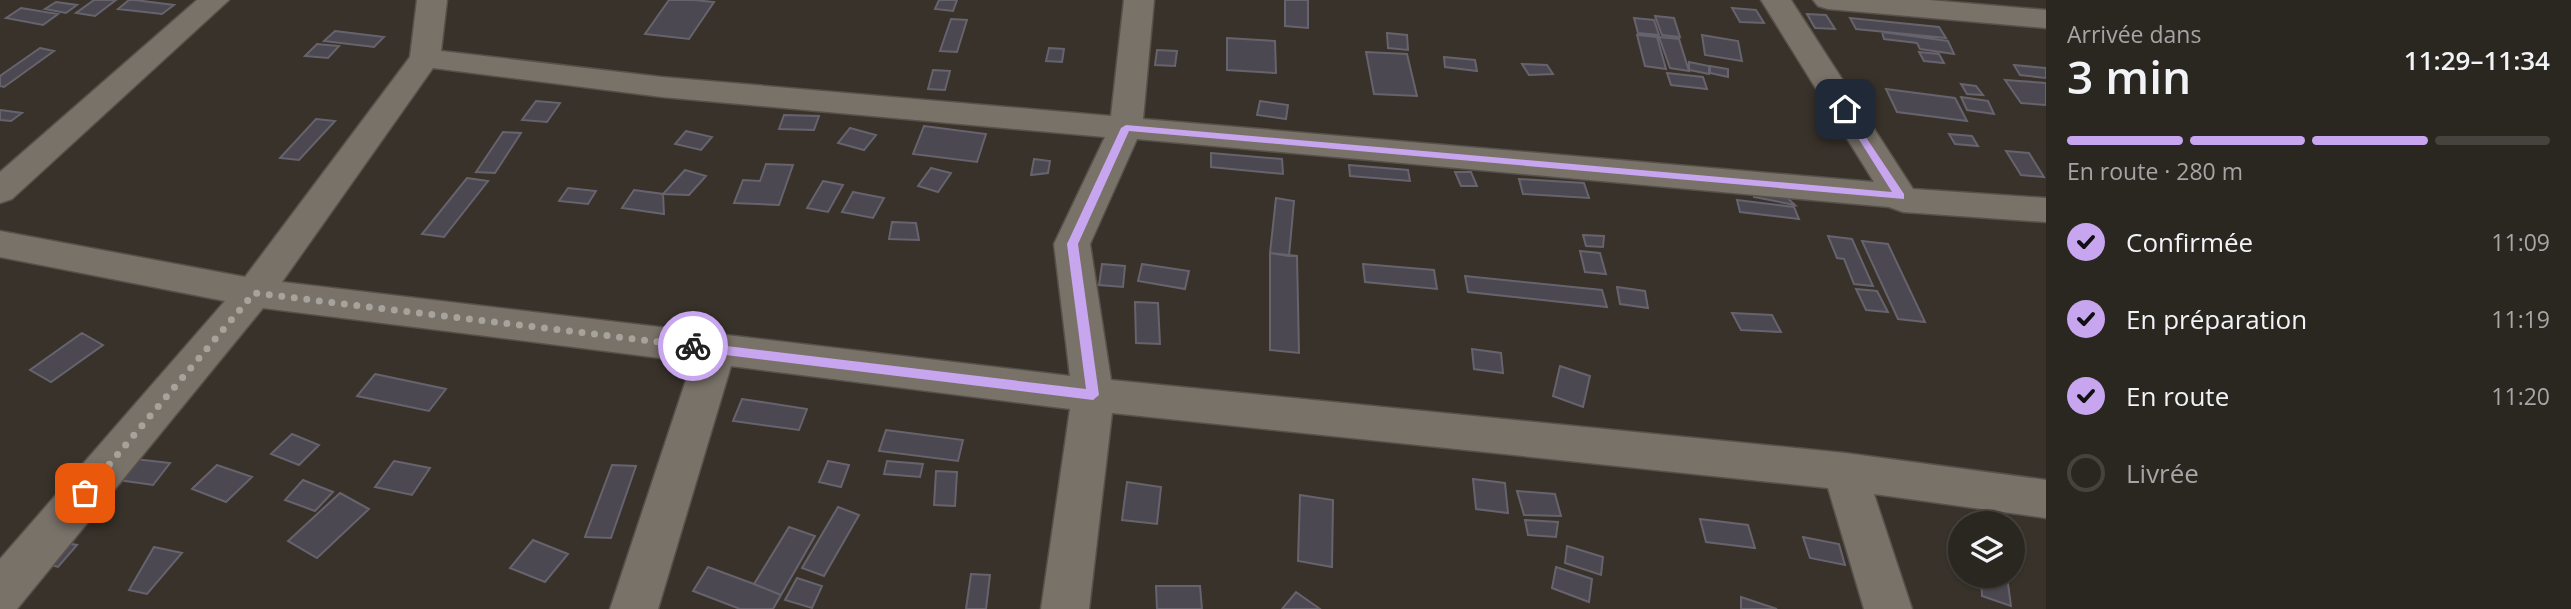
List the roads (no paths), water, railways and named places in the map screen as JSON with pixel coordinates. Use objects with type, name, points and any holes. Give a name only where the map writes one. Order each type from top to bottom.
[{"type":"street","points":[[0,191],[214,0]]},
{"type":"street","points":[[0,594],[254,293],[425,58],[432,0]]},
{"type":"street","points":[[1065,609],[1093,395],[1072,244],[1126,128],[1139,0]]},
{"type":"street","points":[[1776,0],[1903,200],[2046,210]]},
{"type":"street","points":[[1828,0],[2046,19]]},
{"type":"street","points":[[425,58],[662,87],[1900,196]]},
{"type":"street","points":[[0,244],[254,293],[1093,395],[1846,471],[2046,499]]},
{"type":"street","points":[[634,609],[716,349]]},
{"type":"street","points":[[1846,471],[1888,609]]}]
